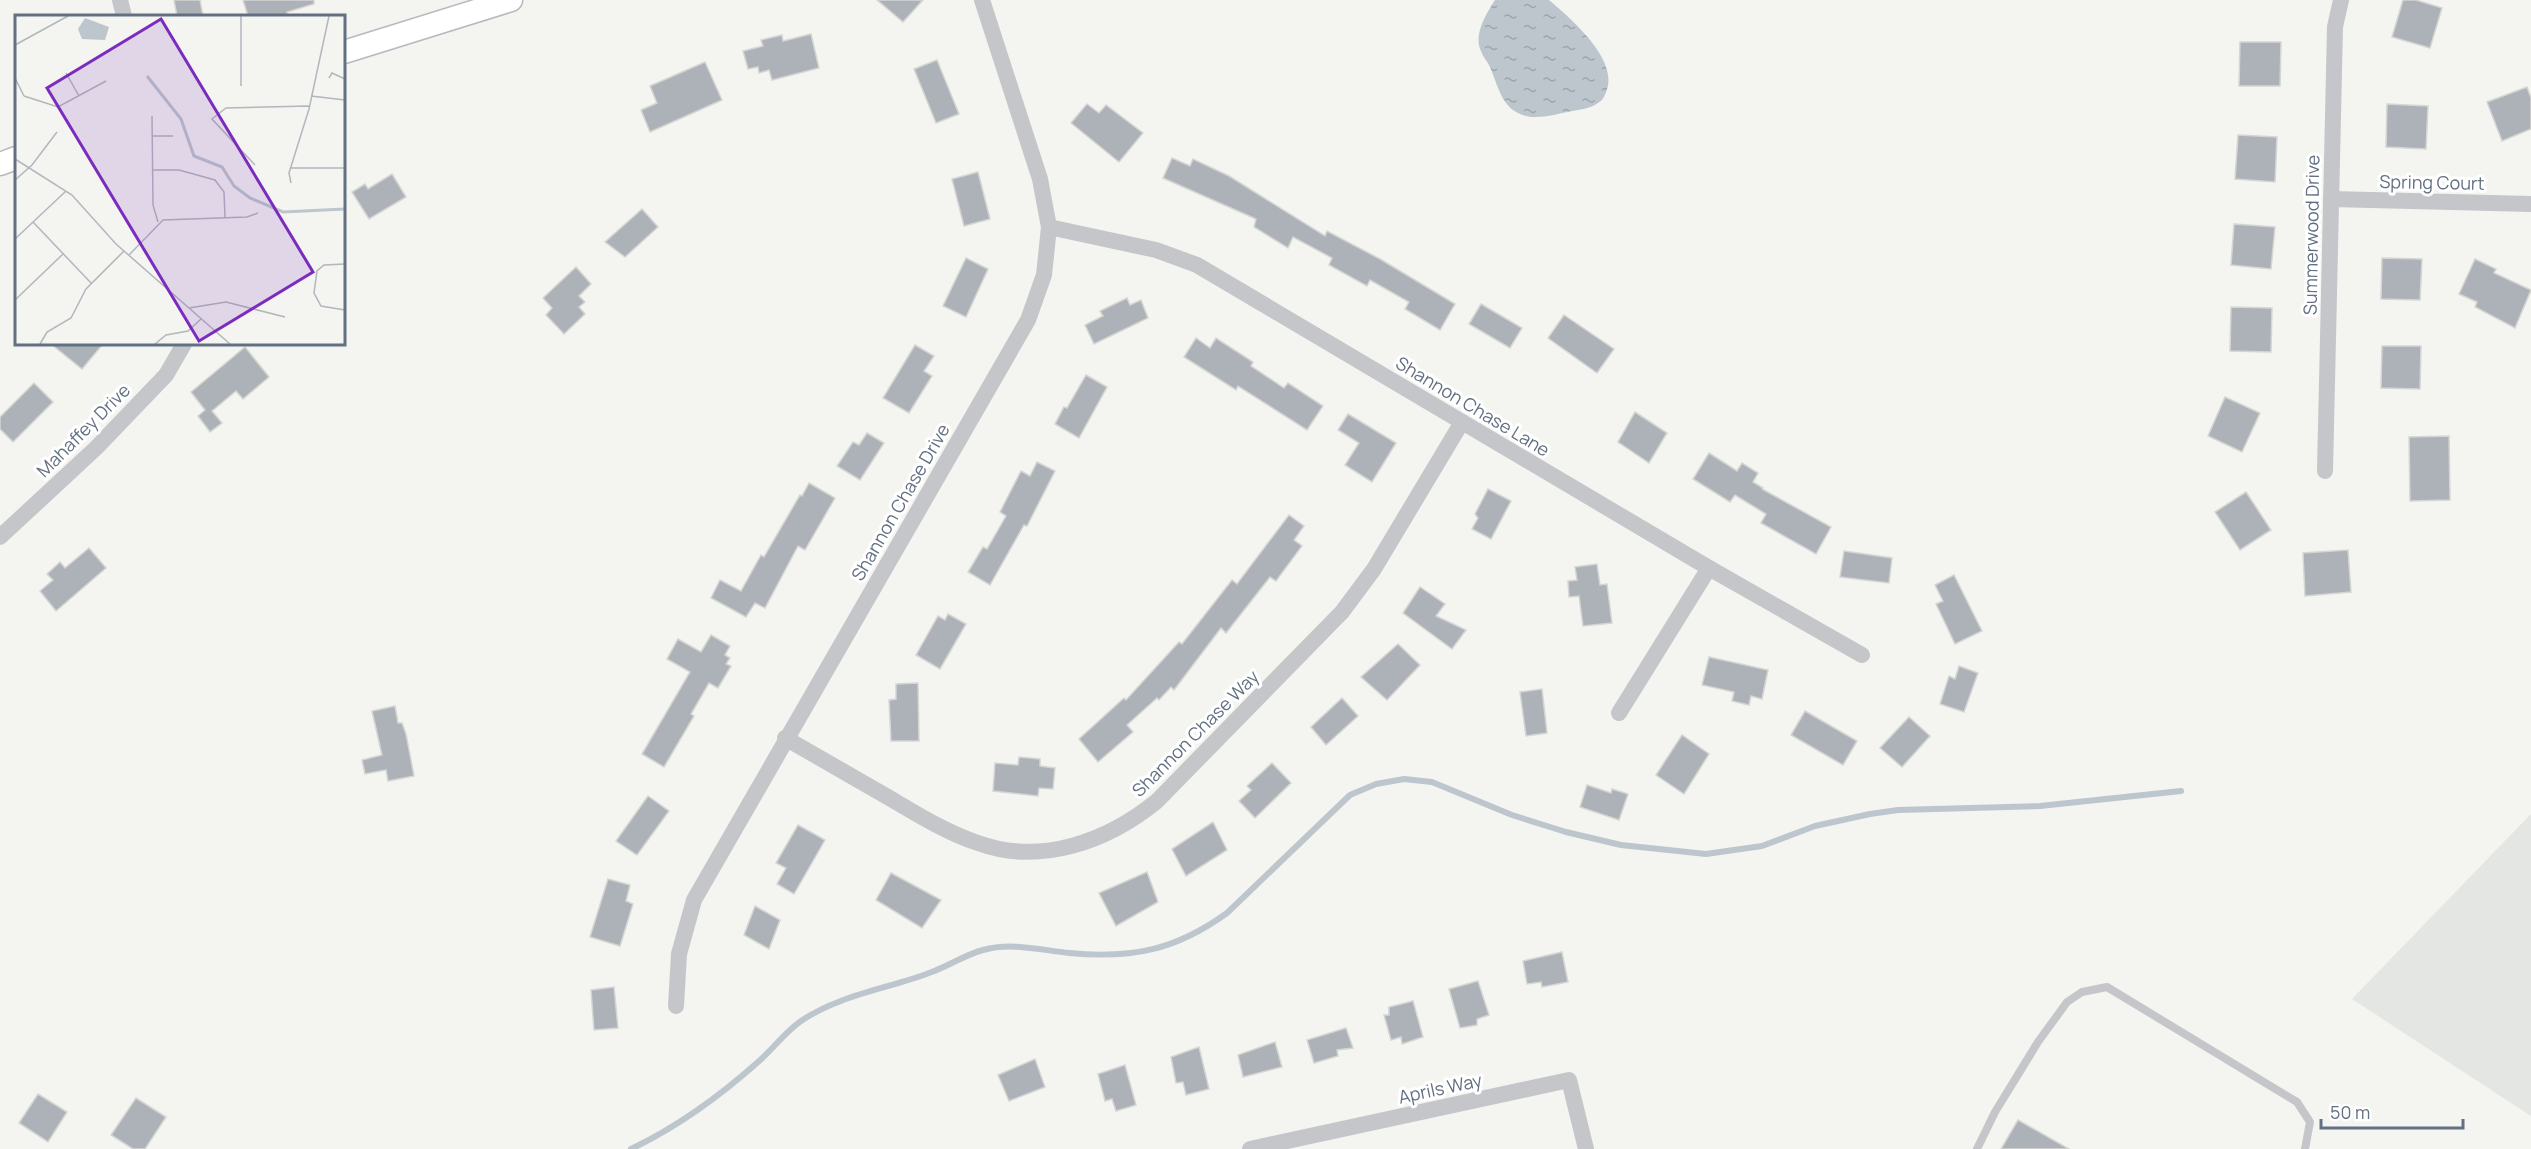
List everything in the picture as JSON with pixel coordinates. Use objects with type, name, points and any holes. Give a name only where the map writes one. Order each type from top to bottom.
[{"type":"street","points":[[120,0],[124,15]]},
{"type":"street","points":[[345,52],[511,0]]},
{"type":"street","name":"Shannon Chase Drive","points":[[676,1006],[679,954],[694,900],[785,738],[1028,320],[1044,275],[1049,227],[1040,179],[982,0]]},
{"type":"street","name":"Summerwood Drive","points":[[2325,471],[2336,27],[2341,0]]},
{"type":"street","points":[[0,164],[15,158]]},
{"type":"street","name":"Spring Court","points":[[2331,199],[2531,204]]},
{"type":"street","name":"Shannon Chase Lane","points":[[1049,227],[1156,250],[1197,265],[1709,568],[1862,655]]},
{"type":"street","name":"Mahaffey Drive","points":[[0,537],[96,448],[166,375],[183,345]]},
{"type":"street","name":"Shannon Chase Way","points":[[785,738],[942,828],[980,844],[1011,850],[1046,851],[1077,845],[1110,833],[1135,819],[1157,801],[1342,612],[1374,569],[1462,422]]},
{"type":"street","points":[[1619,713],[1709,568]]},
{"type":"street","name":"Aprils Way","points":[[1250,1149],[1569,1080],[1586,1149]]},
{"type":"lane","points":[[1977,1149],[2001,1102],[2038,1042],[2067,1002],[2082,992],[2107,987],[2296,1102],[2310,1122],[2304,1149]]},
{"type":"shaded area","points":[[2531,814],[2531,1116],[2352,999]]},
{"type":"water","points":[[1495,0],[1549,0],[1569,18],[1591,41],[1606,67],[1608,80],[1606,92],[1601,101],[1587,108],[1543,117],[1530,117],[1518,113],[1507,105],[1479,45],[1482,25]]},
{"type":"building","points":[[174,0],[200,0],[203,15],[177,15]]},
{"type":"building","points":[[243,0],[314,0],[314,4],[287,12],[288,15],[248,15]]},
{"type":"building","points":[[877,0],[923,0],[903,22]]},
{"type":"building","points":[[2403,0],[2416,0],[2442,8],[2430,48],[2392,37]]},
{"type":"building","points":[[811,34],[819,68],[772,80],[769,70],[759,73],[758,67],[748,69],[743,51],[763,46],[761,40],[782,35],[783,41]]},
{"type":"building","points":[[2240,42],[2281,42],[2280,86],[2239,86]]},
{"type":"building","points":[[937,60],[959,114],[936,123],[914,69]]},
{"type":"building","points":[[705,62],[722,100],[650,132],[641,110],[657,103],[650,86]]},
{"type":"building","points":[[2527,87],[2531,98],[2531,129],[2502,141],[2487,102]]},
{"type":"building","points":[[1087,104],[1099,113],[1106,105],[1143,133],[1119,162],[1071,123]]},
{"type":"building","points":[[2387,104],[2428,106],[2426,149],[2386,147]]},
{"type":"building","points":[[2238,135],[2277,137],[2275,182],[2235,179]]},
{"type":"building","points":[[1172,158],[1190,166],[1193,159],[1229,176],[1325,236],[1327,231],[1380,259],[1455,304],[1440,330],[1405,309],[1409,302],[1370,280],[1367,286],[1329,265],[1332,258],[1293,237],[1288,248],[1254,227],[1256,219],[1163,178]]},
{"type":"building","points":[[978,172],[990,219],[964,226],[952,179]]},
{"type":"building","points":[[392,174],[406,197],[369,219],[352,192],[365,184],[368,189]]},
{"type":"building","points":[[642,209],[658,227],[625,257],[605,242]]},
{"type":"building","points":[[2234,224],[2275,227],[2271,269],[2231,265]]},
{"type":"building","points":[[966,258],[988,269],[966,317],[943,306]]},
{"type":"building","points":[[2382,258],[2422,259],[2420,300],[2381,299]]},
{"type":"building","points":[[2475,259],[2496,269],[2494,273],[2531,290],[2515,328],[2475,307],[2477,302],[2459,294]]},
{"type":"building","points":[[576,267],[591,284],[579,296],[585,302],[579,307],[585,314],[564,334],[546,315],[552,308],[543,298]]},
{"type":"building","points":[[1127,298],[1130,305],[1141,300],[1148,318],[1094,344],[1085,325],[1103,316],[1100,311]]},
{"type":"building","points":[[1481,304],[1522,328],[1510,348],[1469,324]]},
{"type":"building","points":[[2231,307],[2272,308],[2271,352],[2230,351]]},
{"type":"building","points":[[1564,315],[1614,349],[1597,373],[1548,338]]},
{"type":"building","points":[[1196,338],[1210,348],[1216,338],[1253,362],[1251,366],[1284,388],[1288,383],[1323,406],[1307,430],[1238,386],[1236,390],[1184,357]]},
{"type":"building","points":[[52,345],[102,345],[82,369]]},
{"type":"building","points":[[915,345],[934,356],[924,371],[932,376],[909,413],[883,398]]},
{"type":"building","points":[[2382,346],[2421,346],[2420,389],[2381,388]]},
{"type":"building","points":[[245,347],[269,377],[243,399],[236,391],[212,411],[222,423],[210,432],[198,416],[205,410],[191,392]]},
{"type":"building","points":[[1086,375],[1107,387],[1079,438],[1055,424]]},
{"type":"building","points":[[34,383],[53,402],[13,442],[0,429],[0,417]]},
{"type":"building","points":[[2225,397],[2260,413],[2242,452],[2208,436]]},
{"type":"building","points":[[1635,412],[1667,433],[1649,463],[1618,442]]},
{"type":"building","points":[[1348,414],[1396,443],[1372,482],[1345,465],[1359,443],[1338,430]]},
{"type":"building","points":[[867,433],[884,443],[860,480],[837,466],[853,442],[859,445]]},
{"type":"building","points":[[2449,436],[2450,500],[2410,501],[2409,437]]},
{"type":"building","points":[[1709,453],[1737,471],[1742,463],[1758,473],[1753,482],[1762,489],[1831,527],[1816,554],[1761,523],[1766,514],[1735,495],[1730,502],[1693,479]]},
{"type":"building","points":[[1037,462],[1055,471],[1027,526],[1024,525],[990,585],[968,572],[983,547],[987,549],[1006,516],[1000,512],[1021,471],[1030,476]]},
{"type":"building","points":[[809,483],[835,498],[805,550],[798,546],[765,608],[755,603],[746,617],[711,598],[720,580],[741,591],[761,555],[764,557]]},
{"type":"building","points":[[1488,489],[1511,501],[1491,539],[1472,529],[1478,518],[1475,514]]},
{"type":"building","points":[[2246,492],[2271,530],[2240,550],[2215,512]]},
{"type":"building","points":[[1289,515],[1304,526],[1294,540],[1302,546],[1276,581],[1270,577],[1226,633],[1221,628],[1174,690],[1171,687],[1159,700],[1157,698],[1127,725],[1133,732],[1098,762],[1079,739],[1124,698],[1126,700],[1179,642],[1182,644],[1232,580],[1237,584]]},
{"type":"building","points":[[89,548],[106,568],[56,611],[40,591],[53,580],[47,574],[60,562],[65,568]]},
{"type":"building","points":[[2348,550],[2351,592],[2305,596],[2303,553]]},
{"type":"building","points":[[1844,551],[1892,558],[1889,583],[1840,577]]},
{"type":"building","points":[[1597,564],[1600,585],[1607,584],[1612,623],[1583,626],[1579,596],[1569,597],[1568,581],[1577,580],[1575,567]]},
{"type":"building","points":[[1954,575],[1982,631],[1955,644],[1936,604],[1943,601],[1935,585]]},
{"type":"building","points":[[1420,587],[1445,604],[1436,616],[1466,630],[1452,649],[1403,613]]},
{"type":"building","points":[[948,614],[966,624],[940,669],[916,655],[938,616],[945,620]]},
{"type":"building","points":[[711,635],[730,646],[725,655],[730,658],[726,664],[731,666],[718,688],[709,683],[691,714],[694,716],[664,767],[642,754],[690,672],[667,659],[678,639],[701,652]]},
{"type":"building","points":[[1398,644],[1420,665],[1387,700],[1361,677]]},
{"type":"building","points":[[1709,657],[1768,670],[1762,699],[1751,696],[1749,705],[1732,701],[1734,692],[1702,685]]},
{"type":"building","points":[[1959,666],[1978,673],[1964,712],[1940,704],[1949,676],[1955,679]]},
{"type":"building","points":[[918,683],[919,741],[891,741],[889,700],[896,699],[896,684]]},
{"type":"building","points":[[1542,689],[1547,733],[1526,736],[1520,692]]},
{"type":"building","points":[[1342,698],[1358,716],[1326,745],[1311,727]]},
{"type":"building","points":[[395,706],[398,723],[402,723],[406,734],[414,776],[388,781],[386,770],[365,774],[362,760],[382,755],[372,711]]},
{"type":"building","points":[[1805,711],[1857,741],[1843,765],[1791,735]]},
{"type":"building","points":[[1909,717],[1930,736],[1902,767],[1880,748]]},
{"type":"building","points":[[1682,735],[1709,754],[1684,794],[1656,775]]},
{"type":"building","points":[[1019,757],[1040,759],[1040,766],[1055,768],[1053,789],[1039,788],[1038,796],[993,791],[995,763],[1018,765]]},
{"type":"building","points":[[1272,763],[1291,783],[1255,818],[1239,801],[1251,790],[1247,786]]},
{"type":"building","points":[[1587,785],[1611,793],[1612,789],[1628,794],[1619,820],[1580,807]]},
{"type":"building","points":[[648,796],[669,811],[637,855],[616,841]]},
{"type":"building","points":[[1213,822],[1227,850],[1186,876],[1172,849]]},
{"type":"building","points":[[798,825],[825,840],[794,894],[777,884],[786,868],[776,863]]},
{"type":"building","points":[[1147,872],[1158,902],[1116,926],[1099,893]]},
{"type":"building","points":[[891,873],[941,900],[922,928],[876,900]]},
{"type":"building","points":[[608,879],[630,885],[626,901],[633,904],[620,946],[590,937]]},
{"type":"building","points":[[755,906],[780,920],[769,949],[744,935]]},
{"type":"building","points":[[1562,952],[1568,982],[1542,987],[1541,982],[1527,984],[1523,961]]},
{"type":"building","points":[[1478,981],[1489,1015],[1477,1019],[1477,1025],[1460,1028],[1449,989]]},
{"type":"building","points":[[614,987],[618,1028],[594,1030],[591,990]]},
{"type":"building","points":[[1413,1001],[1423,1037],[1402,1044],[1401,1037],[1391,1040],[1384,1015],[1389,1015],[1389,1007]]},
{"type":"building","points":[[1346,1028],[1353,1048],[1337,1050],[1338,1056],[1314,1063],[1307,1040]]},
{"type":"building","points":[[1275,1042],[1282,1067],[1243,1077],[1238,1055]]},
{"type":"building","points":[[1199,1047],[1209,1089],[1186,1095],[1183,1082],[1176,1083],[1171,1057]]},
{"type":"building","points":[[1035,1059],[1045,1087],[1009,1101],[998,1075]]},
{"type":"building","points":[[1125,1065],[1136,1105],[1116,1111],[1112,1099],[1105,1101],[1098,1074]]},
{"type":"building","points":[[38,1094],[67,1112],[48,1142],[19,1123]]},
{"type":"building","points":[[136,1098],[166,1117],[145,1149],[133,1149],[111,1135]]},
{"type":"building","points":[[2018,1120],[2069,1149],[2001,1149]]},
{"type":"waterway","points":[[631,1149],[682,1121],[714,1098],[758,1062],[801,1021],[831,1005],[913,979],[976,952],[994,948],[1015,947],[1092,955],[1133,953],[1190,936],[1227,913],[1350,795],[1376,784],[1404,779],[1432,782],[1512,815],[1566,832],[1621,845],[1706,854],[1762,846],[1815,826],[1898,810],[2040,806],[2181,791]]}]
